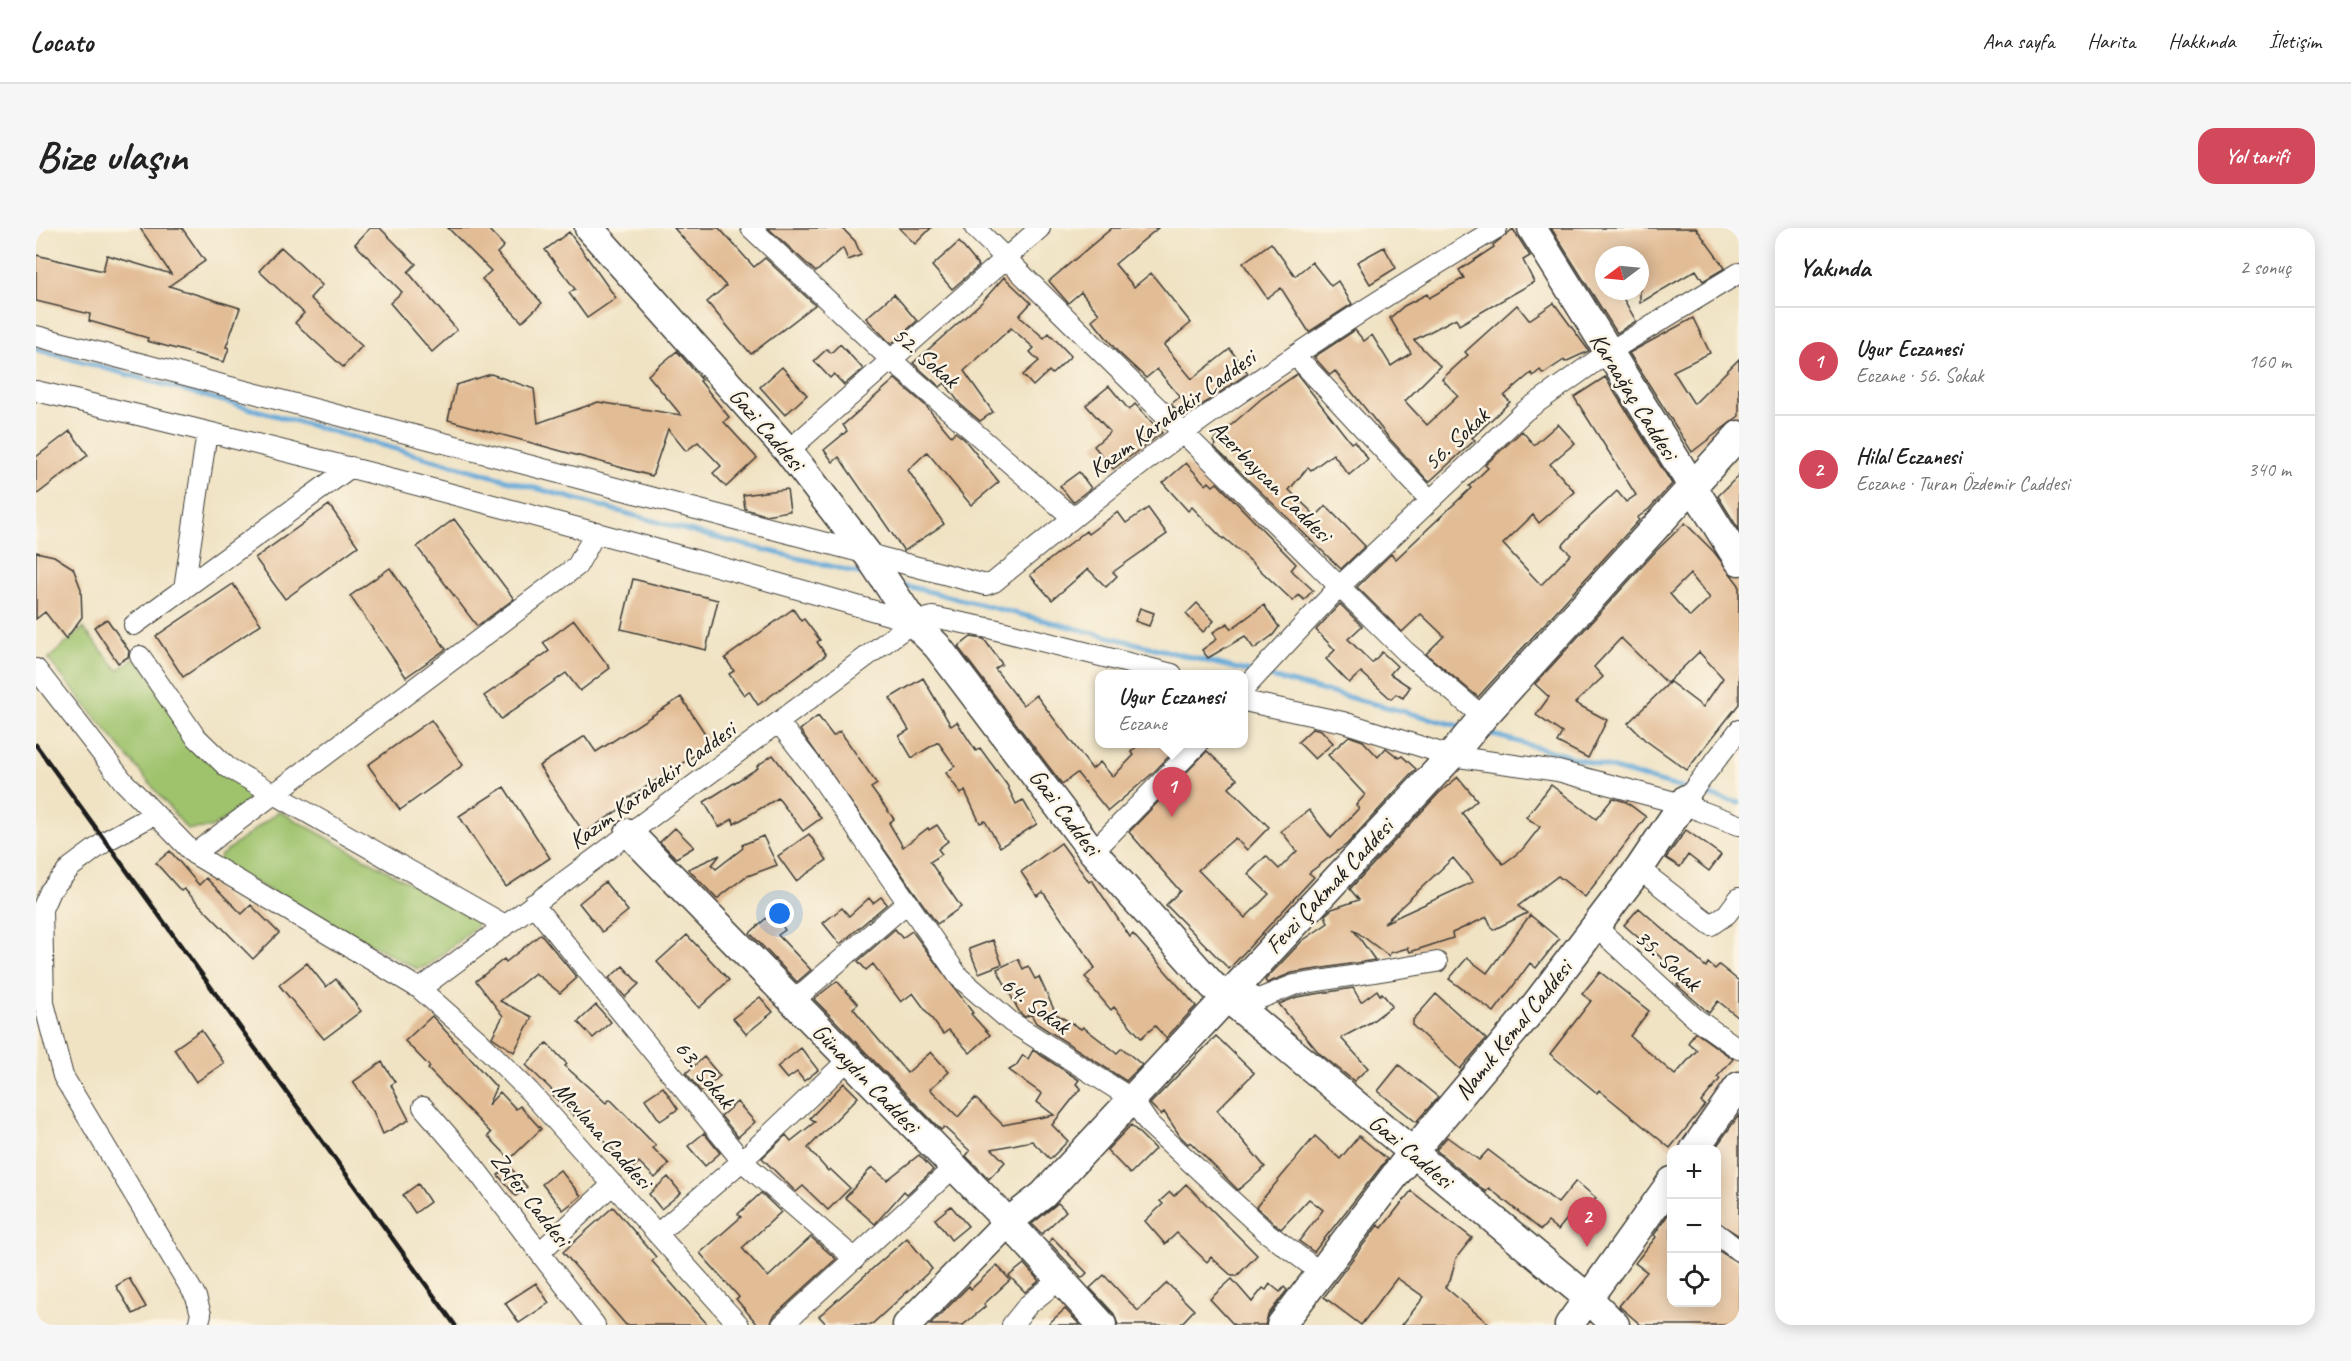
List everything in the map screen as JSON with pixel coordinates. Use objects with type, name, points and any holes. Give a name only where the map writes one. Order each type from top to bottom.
[{"type":"street","name":"Gazi Caddesi","points":[[589,228],[788,451],[869,556],[905,610],[937,646],[1094,852],[1212,985],[1232,990],[1412,1153],[1588,1298],[1615,1325]]},
{"type":"street","name":"52. Sokak","points":[[751,228],[890,360],[1074,518]]},
{"type":"street","name":"Azerbaycan Caddesi","points":[[975,228],[1406,652],[1483,717]]},
{"type":"street","points":[[788,451],[1040,228]]},
{"type":"street","name":"Kazım Karabekir Caddesi","points":[[869,556],[986,585],[994,582],[1185,433],[1413,278],[1497,228]]},
{"type":"street","name":"Karaağaç Caddesi","points":[[1532,228],[1607,353],[1739,561]]},
{"type":"street","name":"56. Sokak","points":[[1248,684],[1340,586],[1429,499],[1525,411],[1607,353],[1739,273]]},
{"type":"street","points":[[36,336],[869,556]]},
{"type":"street","points":[[1296,356],[1429,499]]},
{"type":"street","points":[[36,391],[351,467],[596,532],[710,566],[965,623],[1152,670]]},
{"type":"street","points":[[184,589],[207,432]]},
{"type":"street","name":"Fevzi Çakmak Caddesi","points":[[907,1325],[1008,1222],[1042,1195],[1132,1099],[1457,749],[1483,717],[1739,435]]},
{"type":"street","points":[[134,625],[351,467]]},
{"type":"street","points":[[194,854],[577,566],[596,532]]},
{"type":"street","name":"Kazım Karabekir Caddesi","points":[[420,989],[778,723],[905,610]]},
{"type":"street","points":[[140,656],[195,736],[227,767],[506,925]]},
{"type":"street","name":"Mevlana Caddesi","points":[[36,669],[123,782],[153,815],[194,854],[420,989],[513,1075],[739,1325]]},
{"type":"street","points":[[1248,702],[1558,771],[1689,794],[1739,825]]},
{"type":"street","name":"64. Sokak","points":[[778,723],[815,769],[959,977],[1011,1022],[1132,1099],[1149,1124],[1266,1232],[1320,1272]]},
{"type":"street","name":"Namık Kemal Caddesi","points":[[1281,1325],[1412,1153],[1530,1012],[1639,868],[1689,794],[1739,730]]},
{"type":"street","points":[[1094,852],[1194,748]]},
{"type":"street","points":[[153,815],[101,845],[71,867],[50,891],[42,909],[44,1003],[63,1076],[196,1297],[201,1314],[198,1325]]},
{"type":"street","name":"Günaydın Caddesi","points":[[629,833],[1008,1222],[1102,1325]]},
{"type":"street","points":[[1639,868],[1711,925],[1727,914],[1739,898]]},
{"type":"street","points":[[792,1002],[908,902]]},
{"type":"street","name":"63. Sokak","points":[[533,904],[742,1161],[855,1258]]},
{"type":"street","name":"35. Sokak","points":[[1595,926],[1695,1018],[1739,1049]]},
{"type":"street","points":[[1232,990],[1256,1000],[1294,985],[1437,962]]},
{"type":"street","points":[[657,1234],[742,1161],[848,1060]]},
{"type":"street","points":[[1697,1145],[1739,1086]]},
{"type":"street","name":"Zafer Caddesi","points":[[423,1107],[467,1158],[595,1325]]},
{"type":"street","points":[[782,1325],[954,1168]]},
{"type":"street","points":[[540,1252],[613,1184]]},
{"type":"street","points":[[1569,1325],[1667,1193]]},
{"type":"street","points":[[1721,1237],[1739,1251]]},
{"type":"street","points":[[1012,1325],[1028,1305],[1059,1280]]},
{"type":"green space","points":[[83,628],[118,670],[135,658],[257,792],[255,799],[211,828],[187,829],[48,659]]},
{"type":"green space","points":[[279,811],[476,920],[477,926],[427,966],[417,969],[218,863],[220,856]]},
{"type":"building","points":[[140,228],[182,228],[205,261],[169,286],[240,308],[226,347],[229,348],[224,362],[147,341],[148,338],[89,321],[90,314],[36,301],[36,255],[103,271],[107,255],[171,274]]},
{"type":"building","points":[[370,228],[380,228],[416,264],[408,272],[457,330],[432,352],[390,303],[402,292],[355,244]]},
{"type":"building","points":[[448,228],[487,228],[504,246],[497,253],[542,303],[522,322],[482,279],[491,271]]},
{"type":"building","points":[[674,228],[719,228],[754,267],[765,258],[815,305],[751,354],[707,302],[726,286]]},
{"type":"building","points":[[768,228],[842,228],[855,241],[861,255],[848,260],[843,248],[816,272]]},
{"type":"building","points":[[899,228],[931,228],[915,244]]},
{"type":"building","points":[[1112,228],[1158,228],[1115,264],[1134,287],[1151,273],[1191,323],[1164,345],[1192,379],[1230,349],[1248,373],[1184,417],[1171,404],[1180,397],[1157,369],[1146,378],[1117,351],[1092,320],[1099,314],[1081,292],[1068,303],[1049,281]]},
{"type":"building","points":[[1551,228],[1696,228],[1725,268],[1703,281],[1696,270],[1649,298],[1649,246],[1595,246],[1595,298]]},
{"type":"building","points":[[1513,229],[1530,256],[1523,260],[1534,282],[1459,325],[1456,318],[1414,340],[1440,366],[1405,401],[1427,425],[1458,396],[1442,379],[1468,355],[1465,352],[1517,305],[1529,320],[1554,303],[1589,351],[1565,362],[1564,360],[1543,374],[1540,370],[1533,376],[1531,373],[1504,396],[1510,402],[1472,438],[1475,440],[1429,482],[1389,438],[1335,371],[1330,375],[1314,357],[1355,330],[1364,341],[1372,335],[1391,366],[1411,353],[1390,318],[1404,306],[1427,294],[1429,298],[1464,278],[1459,270],[1494,247],[1493,245]]},
{"type":"building","points":[[569,232],[616,298],[587,318],[569,293],[575,289],[545,250]]},
{"type":"building","points":[[959,242],[979,266],[952,289],[932,266]]},
{"type":"building","points":[[1271,243],[1295,276],[1312,262],[1331,286],[1338,281],[1352,304],[1309,332],[1281,288],[1267,298],[1243,263]]},
{"type":"building","points":[[281,247],[322,285],[310,298],[362,346],[343,367],[295,323],[304,313],[259,271]]},
{"type":"building","points":[[1384,247],[1396,268],[1370,284],[1357,262]]},
{"type":"building","points":[[1004,277],[1031,303],[1019,316],[1044,338],[1049,333],[1071,356],[1052,374],[1049,371],[1033,386],[1023,375],[1039,361],[1030,352],[1034,348],[1011,328],[964,371],[993,412],[980,421],[960,404],[945,383],[940,387],[913,363],[982,302]]},
{"type":"building","points":[[894,294],[917,321],[891,344],[866,318]]},
{"type":"building","points":[[1596,300],[1624,300],[1636,321],[1617,333]]},
{"type":"building","points":[[1693,318],[1710,353],[1673,371],[1694,404],[1739,359],[1739,416],[1692,452],[1629,353]]},
{"type":"building","points":[[840,344],[863,369],[844,385],[834,374],[830,378],[814,361],[827,349],[831,353]]},
{"type":"building","points":[[677,351],[729,417],[724,422],[757,458],[726,487],[713,473],[721,466],[698,442],[686,451],[668,429],[652,476],[448,420],[456,385],[491,374],[534,389],[538,423],[598,402],[681,415],[648,375]]},
{"type":"building","points":[[782,367],[807,395],[785,415],[760,387]]},
{"type":"building","points":[[1297,374],[1351,443],[1354,441],[1368,459],[1349,475],[1333,454],[1311,470],[1308,467],[1289,490],[1316,516],[1326,506],[1365,546],[1341,569],[1214,447],[1216,445],[1213,441],[1261,399]]},
{"type":"building","points":[[1605,377],[1672,484],[1649,509],[1637,518],[1639,520],[1478,697],[1426,654],[1444,636],[1421,614],[1402,632],[1357,587],[1391,554],[1396,559],[1471,488],[1469,486],[1488,468],[1485,465],[1522,431],[1534,445],[1558,424],[1575,443],[1550,464],[1575,492],[1539,523],[1533,515],[1503,544],[1541,585],[1571,554],[1562,546],[1617,491],[1626,502],[1636,495],[1574,397]]},
{"type":"building","points":[[895,379],[926,406],[951,436],[955,432],[964,439],[999,482],[971,505],[927,452],[908,470],[944,524],[904,551],[839,457],[833,462],[824,450],[847,431],[843,425]]},
{"type":"building","points":[[1109,386],[1129,410],[1135,404],[1162,433],[1113,469],[1094,446],[1110,432],[1086,405]]},
{"type":"building","points":[[70,431],[88,455],[36,495],[36,457]]},
{"type":"building","points":[[1186,463],[1206,485],[1209,482],[1213,486],[1217,483],[1296,564],[1291,570],[1313,590],[1304,600],[1299,595],[1293,601],[1243,554],[1223,539],[1192,507],[1188,511],[1163,483]]},
{"type":"building","points":[[1079,472],[1091,488],[1073,502],[1060,486]]},
{"type":"building","points":[[1739,475],[1739,530],[1718,496]]},
{"type":"building","points":[[787,489],[790,511],[765,515],[745,509],[743,495]]},
{"type":"building","points":[[329,505],[358,546],[285,599],[255,558]]},
{"type":"building","points":[[1148,508],[1167,534],[1113,572],[1117,576],[1106,587],[1088,569],[1052,600],[1030,575],[1086,531],[1088,534],[1118,512],[1126,523]]},
{"type":"building","points":[[454,519],[514,599],[477,626],[417,547]]},
{"type":"building","points":[[1685,523],[1714,552],[1739,585],[1739,704],[1687,770],[1645,740],[1628,723],[1670,682],[1703,707],[1723,678],[1699,652],[1667,683],[1621,638],[1594,667],[1603,677],[1575,703],[1607,720],[1588,758],[1557,742],[1562,733],[1536,715],[1549,697],[1535,684],[1657,550]],"holes":[[[1690,574],[1710,598],[1690,617],[1670,594]]]},
{"type":"building","points":[[36,552],[54,556],[73,568],[81,589],[82,617],[66,639],[45,612],[36,619]]},
{"type":"building","points":[[390,568],[446,649],[406,677],[350,596]]},
{"type":"building","points":[[633,579],[718,600],[706,650],[621,629]]},
{"type":"building","points":[[233,584],[261,624],[183,677],[156,636]]},
{"type":"building","points":[[1197,603],[1214,621],[1203,632],[1186,614]]},
{"type":"building","points":[[1340,604],[1362,626],[1348,639],[1372,663],[1382,652],[1397,666],[1390,674],[1410,687],[1403,698],[1396,694],[1391,699],[1361,672],[1349,683],[1326,659],[1335,650],[1316,630]]},
{"type":"building","points":[[1264,605],[1279,627],[1273,635],[1254,649],[1245,636],[1208,658],[1202,650],[1217,639],[1213,632],[1228,623],[1231,629]]},
{"type":"building","points":[[1140,608],[1154,613],[1149,626],[1135,621]]},
{"type":"building","points":[[793,609],[801,621],[804,619],[820,640],[817,642],[826,655],[758,705],[749,691],[744,695],[729,674],[734,671],[725,658]]},
{"type":"building","points":[[107,619],[129,651],[128,657],[118,663],[94,627]]},
{"type":"building","points":[[574,620],[610,668],[580,691],[566,673],[501,719],[484,696],[549,651],[543,643]]},
{"type":"building","points":[[971,637],[984,639],[1002,664],[995,669],[1023,705],[1036,695],[1092,769],[1100,762],[1113,777],[1134,755],[1131,752],[1135,748],[1177,748],[1153,773],[1108,811],[1077,773],[1062,784],[958,647]]},
{"type":"building","points":[[923,678],[951,726],[957,722],[976,751],[980,748],[1007,785],[1016,804],[1023,800],[1037,824],[1000,847],[985,821],[980,823],[965,791],[961,794],[946,773],[955,766],[938,742],[912,758],[899,736],[909,730],[890,698]]},
{"type":"building","points":[[681,697],[712,744],[627,799],[629,803],[584,833],[539,766],[585,736],[596,752]]},
{"type":"building","points":[[818,716],[833,736],[840,731],[877,784],[871,788],[894,819],[889,823],[903,847],[928,828],[929,830],[937,825],[948,841],[938,849],[942,854],[930,862],[961,907],[937,924],[800,730]]},
{"type":"building","points":[[431,720],[463,765],[400,810],[368,765]]},
{"type":"building","points":[[1313,728],[1321,730],[1333,743],[1315,759],[1298,742]]},
{"type":"building","points":[[1349,736],[1363,741],[1378,757],[1386,748],[1399,758],[1402,756],[1416,769],[1347,844],[1309,873],[1314,877],[1229,969],[1166,905],[1180,891],[1129,832],[1207,751],[1237,779],[1229,788],[1269,827],[1247,850],[1235,838],[1198,870],[1245,918],[1269,894],[1248,874],[1266,856],[1279,869],[1297,851],[1281,831],[1309,810],[1331,838],[1359,808],[1356,805],[1365,795],[1328,755]]},
{"type":"building","points":[[773,755],[821,818],[803,831],[778,798],[734,824],[733,819],[719,827],[704,802],[758,768],[757,766]]},
{"type":"building","points":[[1458,777],[1477,800],[1462,813],[1503,864],[1522,850],[1540,827],[1526,817],[1551,785],[1596,819],[1613,798],[1626,802],[1646,817],[1585,897],[1558,876],[1518,906],[1527,913],[1493,930],[1487,917],[1452,933],[1453,938],[1410,952],[1408,948],[1390,953],[1389,956],[1353,929],[1375,960],[1292,973],[1267,983],[1265,980],[1302,941],[1328,923],[1325,915],[1332,909],[1359,900],[1350,889],[1439,793]],"holes":[[[1453,858],[1473,882],[1384,923]]]},
{"type":"building","points":[[504,787],[550,858],[506,887],[459,816]]},
{"type":"building","points":[[675,828],[694,847],[676,858],[660,842]]},
{"type":"building","points":[[1686,830],[1721,855],[1709,871],[1688,855],[1680,867],[1666,858]]},
{"type":"building","points":[[809,834],[827,860],[796,881],[778,856]]},
{"type":"building","points":[[763,836],[777,865],[745,877],[717,899],[688,869],[720,855],[712,865],[716,869],[743,848],[742,845]]},
{"type":"building","points":[[1061,843],[1089,882],[1092,880],[1130,937],[1133,934],[1196,1006],[1166,1038],[1155,1026],[1141,1038],[1114,1007],[1111,1010],[1085,977],[1095,968],[1043,892],[1037,896],[1021,872]]},
{"type":"building","points":[[170,851],[199,885],[206,878],[242,914],[251,905],[279,933],[253,959],[184,889],[181,891],[156,863]]},
{"type":"building","points":[[605,882],[628,911],[602,932],[579,903]]},
{"type":"building","points":[[881,897],[887,904],[840,944],[823,923],[842,908],[849,916],[869,898],[873,903]]},
{"type":"building","points":[[1639,908],[1706,967],[1708,963],[1715,969],[1719,965],[1739,981],[1739,1018],[1718,1001],[1709,1013],[1677,985],[1684,978],[1624,925]]},
{"type":"building","points":[[773,912],[785,930],[778,935],[811,970],[797,982],[750,933]]},
{"type":"building","points":[[1530,915],[1559,939],[1536,968],[1530,963],[1494,1012],[1449,979],[1467,958],[1487,973]]},
{"type":"building","points":[[895,929],[902,938],[912,931],[973,1013],[971,1014],[990,1035],[970,1053],[949,1030],[943,1034],[913,993],[901,1002],[873,964],[866,970],[858,961]]},
{"type":"building","points":[[541,934],[577,978],[560,993],[535,973],[500,1001],[532,1017],[514,1052],[492,1037],[503,1016],[476,981],[504,959],[506,962]]},
{"type":"building","points":[[687,935],[729,980],[699,1008],[657,962]]},
{"type":"building","points":[[993,940],[1002,964],[979,973],[969,949]]},
{"type":"building","points":[[1018,959],[1023,969],[1028,966],[1035,979],[1039,977],[1056,1014],[1081,1029],[1083,1027],[1117,1053],[1122,1048],[1142,1065],[1126,1081],[1036,1023],[1031,1014],[1025,1017],[1020,1013],[997,969]]},
{"type":"building","points":[[307,963],[326,987],[336,979],[361,1011],[324,1039],[279,985]]},
{"type":"building","points":[[623,966],[639,984],[625,997],[609,978]]},
{"type":"building","points":[[1600,972],[1649,1011],[1630,1036],[1675,1075],[1697,1050],[1688,1043],[1695,1032],[1733,1059],[1717,1077],[1720,1079],[1701,1102],[1705,1105],[1672,1145],[1667,1146],[1599,1090],[1597,1093],[1550,1054],[1591,1001],[1582,994]]},
{"type":"building","points":[[837,981],[858,1004],[853,1008],[907,1073],[931,1052],[949,1072],[930,1089],[958,1117],[975,1098],[1003,1125],[1054,1115],[1037,1102],[1042,1094],[1009,1070],[1016,1066],[1023,1055],[1028,1059],[1033,1050],[1079,1080],[1076,1084],[1081,1088],[1052,1125],[1068,1141],[1050,1159],[1032,1141],[992,1149],[1005,1162],[989,1179],[966,1156],[970,1151],[944,1127],[941,1130],[814,999]]},
{"type":"building","points":[[1353,988],[1361,1002],[1377,990],[1392,1006],[1371,1022],[1341,1038],[1368,1068],[1354,1081],[1319,1053],[1279,1004],[1297,997]]},
{"type":"building","points":[[1436,994],[1486,1039],[1460,1069],[1413,1026],[1413,1020]]},
{"type":"building","points":[[760,997],[773,1012],[746,1034],[733,1018]]},
{"type":"building","points":[[596,1005],[611,1022],[593,1038],[578,1022]]},
{"type":"building","points":[[432,1016],[496,1087],[488,1105],[500,1092],[516,1109],[520,1106],[541,1129],[510,1159],[488,1136],[491,1133],[428,1069],[430,1067],[405,1041]]},
{"type":"building","points":[[201,1030],[224,1063],[196,1082],[174,1049]]},
{"type":"building","points":[[1216,1036],[1254,1073],[1217,1110],[1265,1167],[1238,1190],[1190,1142],[1188,1144],[1180,1136],[1164,1112],[1161,1115],[1150,1104]]},
{"type":"building","points":[[547,1043],[567,1064],[565,1066],[606,1103],[610,1099],[656,1146],[653,1148],[669,1164],[655,1178],[639,1162],[632,1169],[577,1113],[574,1116],[552,1095],[554,1092],[526,1065]]},
{"type":"building","points":[[801,1048],[818,1070],[804,1081],[797,1072],[787,1079],[777,1067]]},
{"type":"building","points":[[704,1057],[720,1076],[701,1092],[686,1073]]},
{"type":"building","points":[[382,1062],[395,1082],[391,1085],[409,1120],[383,1134],[373,1111],[353,1082]]},
{"type":"building","points":[[1399,1065],[1438,1097],[1416,1122],[1378,1091]]},
{"type":"building","points":[[844,1083],[858,1097],[808,1148],[828,1171],[830,1169],[850,1188],[828,1210],[803,1186],[796,1192],[762,1158],[786,1135],[791,1141],[815,1122],[810,1118]]},
{"type":"building","points":[[663,1087],[678,1109],[660,1121],[645,1099]]},
{"type":"building","points":[[737,1102],[755,1122],[738,1137],[721,1116]]},
{"type":"building","points":[[1739,1115],[1739,1236],[1721,1224],[1721,1145],[1717,1145]]},
{"type":"building","points":[[1131,1125],[1155,1149],[1130,1174],[1107,1150]]},
{"type":"building","points":[[704,1133],[720,1153],[705,1166],[688,1146]]},
{"type":"building","points":[[1315,1136],[1340,1159],[1359,1136],[1387,1159],[1314,1252],[1299,1241],[1323,1210],[1309,1199],[1281,1229],[1256,1207]]},
{"type":"building","points":[[1447,1137],[1479,1160],[1488,1150],[1558,1203],[1576,1181],[1596,1198],[1582,1215],[1575,1209],[1558,1230],[1548,1222],[1541,1230],[1489,1188],[1486,1192],[1436,1150]]},
{"type":"building","points":[[919,1155],[933,1170],[907,1194],[904,1191],[875,1224],[845,1198],[872,1167],[887,1180]]},
{"type":"building","points":[[509,1166],[527,1187],[516,1196],[498,1175]]},
{"type":"building","points":[[560,1170],[581,1196],[563,1210],[542,1184]]},
{"type":"building","points":[[668,1177],[681,1193],[661,1209],[649,1194]]},
{"type":"building","points":[[418,1184],[430,1202],[415,1213],[403,1195]]},
{"type":"building","points":[[1186,1184],[1257,1255],[1237,1276],[1232,1276],[1211,1257],[1207,1262],[1177,1233],[1165,1244],[1145,1221],[1163,1204],[1160,1201],[1170,1192],[1174,1196]]},
{"type":"building","points":[[1411,1191],[1472,1238],[1456,1258],[1450,1281],[1445,1287],[1490,1325],[1402,1325],[1424,1297],[1397,1278],[1361,1325],[1324,1297],[1378,1225],[1382,1228]]},
{"type":"building","points":[[761,1193],[781,1212],[742,1248],[768,1277],[811,1237],[836,1259],[774,1316],[770,1325],[758,1325],[736,1299],[739,1297],[700,1253],[741,1217],[738,1214]]},
{"type":"building","points":[[1058,1203],[1066,1211],[1042,1234],[1032,1224]]},
{"type":"building","points":[[951,1206],[968,1226],[951,1240],[935,1219]]},
{"type":"building","points":[[613,1207],[656,1257],[652,1261],[708,1325],[626,1325],[563,1252]]},
{"type":"building","points":[[1667,1216],[1667,1307],[1721,1307],[1721,1252],[1739,1263],[1739,1325],[1641,1325],[1619,1306],[1647,1272],[1635,1263],[1656,1237],[1654,1235]]},
{"type":"building","points":[[907,1238],[932,1269],[871,1325],[827,1325],[819,1316]]},
{"type":"building","points":[[1053,1238],[1087,1273],[1082,1278],[1049,1242]]},
{"type":"building","points":[[1024,1264],[1039,1281],[1025,1292],[1009,1276]]},
{"type":"building","points":[[997,1265],[1010,1280],[984,1304],[986,1306],[963,1325],[930,1325],[969,1286],[971,1289]]},
{"type":"building","points":[[1104,1275],[1138,1311],[1167,1283],[1194,1310],[1180,1325],[1118,1325],[1114,1314],[1090,1288]]},
{"type":"building","points":[[129,1278],[146,1307],[133,1314],[116,1286]]},
{"type":"building","points":[[1232,1279],[1252,1302],[1263,1288],[1266,1290],[1270,1284],[1280,1292],[1284,1287],[1287,1290],[1268,1315],[1265,1325],[1234,1325],[1210,1299]]},
{"type":"building","points":[[536,1283],[549,1303],[519,1323],[505,1303]]},
{"type":"building","points":[[1065,1309],[1080,1325],[1047,1325]]},
{"type":"waterway","points":[[36,349],[697,533],[870,576]]},
{"type":"waterway","points":[[899,584],[1242,670]]},
{"type":"waterway","points":[[1248,671],[1254,673]]},
{"type":"waterway","points":[[1263,675],[1463,727]]},
{"type":"waterway","points":[[1483,732],[1685,789]]},
{"type":"waterway","points":[[1697,792],[1739,803]]},
{"type":"railway","points":[[36,745],[455,1325]]},
{"type":"place","name":"Ugur Eczanesi","points":[[1172,817]]},
{"type":"place","name":"Hilal Eczanesi","points":[[1587,1247]]}]
